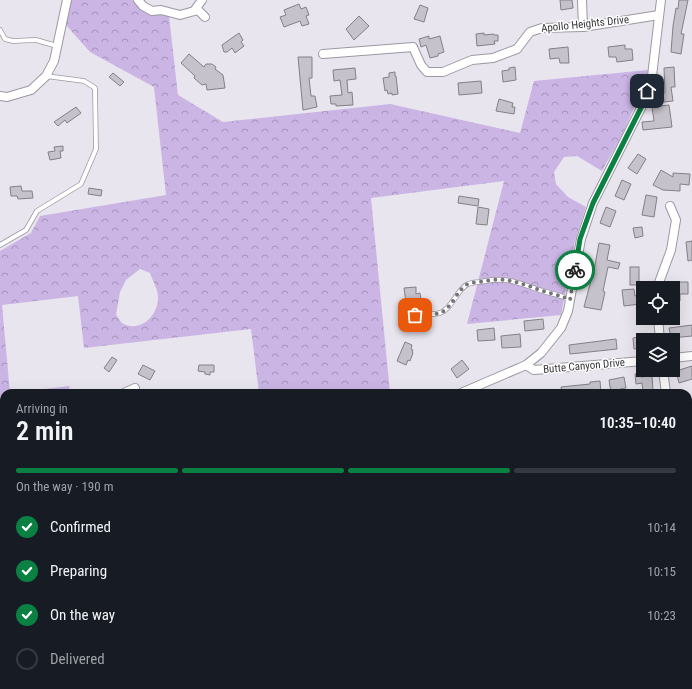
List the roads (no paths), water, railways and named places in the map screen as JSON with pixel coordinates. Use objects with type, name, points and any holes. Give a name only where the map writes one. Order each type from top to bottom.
[{"type":"street","points":[[0,96],[7,97],[31,90],[46,76],[54,60],[67,0]]},
{"type":"street","points":[[138,0],[152,11],[161,10],[180,15],[198,10],[204,17]]},
{"type":"street","points":[[194,12],[202,0]]},
{"type":"street","points":[[582,0],[583,27]]},
{"type":"street","points":[[470,389],[526,364],[541,353],[561,328],[568,311],[580,239],[593,203],[645,99],[652,76],[661,0]]},
{"type":"street","name":"Apollo Heights Drive","points":[[324,54],[413,47],[421,65],[427,72],[443,72],[472,60],[493,58],[517,49],[530,32],[542,28],[583,27],[659,16]]},
{"type":"street","points":[[660,281],[671,250],[676,220],[670,206]]},
{"type":"street","points":[[680,357],[692,356]]},
{"type":"street","name":"Butte Canyon Drive","points":[[526,364],[534,370],[636,362]]},
{"type":"street","points":[[665,377],[666,389]]},
{"type":"lane","points":[[0,30],[5,38],[13,41],[36,40],[57,46]]},
{"type":"lane","points":[[0,245],[26,230],[36,210],[81,184],[96,149],[95,88],[84,81],[46,76]]},
{"type":"lane","points":[[415,315],[440,313],[445,310],[460,290],[468,284],[490,280],[506,279],[561,295],[570,300]]}]
